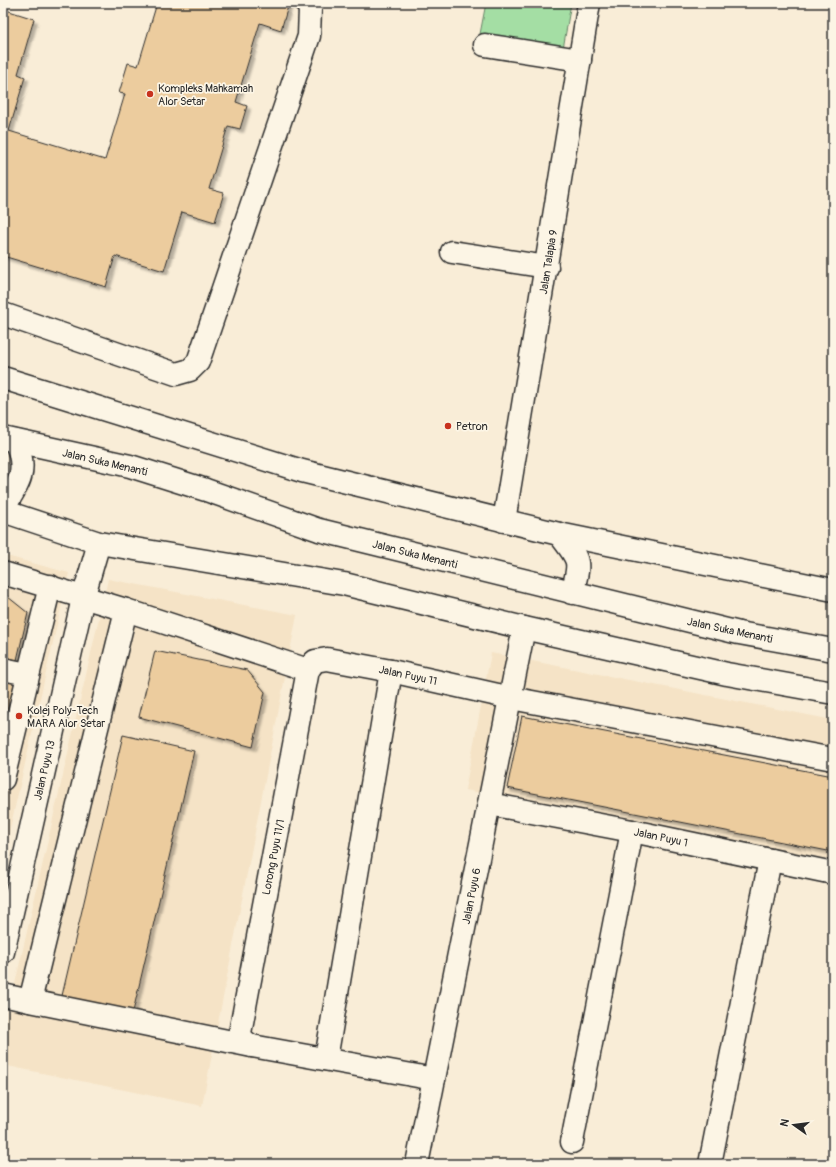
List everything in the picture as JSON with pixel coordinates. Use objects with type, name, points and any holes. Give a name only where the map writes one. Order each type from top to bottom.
[{"type":"street","points":[[3,314],[176,374],[190,370],[198,362],[309,36],[310,9],[306,3]]},
{"type":"street","name":"Jalan Talapia 9","points":[[504,520],[547,267],[589,3]]},
{"type":"street","points":[[485,45],[580,60]]},
{"type":"street","points":[[452,252],[547,267]]},
{"type":"street","points":[[3,378],[302,471],[559,534],[833,590]]},
{"type":"street","points":[[9,440],[19,450],[22,470],[16,489],[3,510],[99,543],[344,584],[524,628],[727,674],[833,693]]},
{"type":"street","name":"Jalan Suka Menanti","points":[[9,440],[130,466],[206,490],[319,530],[739,633],[833,650]]},
{"type":"street","points":[[559,534],[576,555],[578,570],[572,593]]},
{"type":"street","name":"Jalan Puyu 13","points":[[3,952],[84,598],[99,543]]},
{"type":"street","points":[[3,573],[126,610],[308,670]]},
{"type":"street","points":[[3,779],[27,674],[50,586]]},
{"type":"street","points":[[30,1001],[126,610]]},
{"type":"street","name":"Jalan Puyu 6","points":[[417,1164],[524,628]]},
{"type":"street","name":"Jalan Puyu 11","points":[[308,670],[315,661],[327,659],[391,671],[511,698],[833,759]]},
{"type":"street","points":[[3,669],[27,674]]},
{"type":"street","name":"Lorong Puyu 11/1","points":[[249,1044],[240,1032],[308,670]]},
{"type":"street","points":[[326,1059],[391,671]]},
{"type":"street","name":"Jalan Puyu 1","points":[[489,804],[632,831],[833,873]]},
{"type":"street","points":[[572,1142],[632,831]]},
{"type":"street","points":[[710,1164],[770,860]]},
{"type":"street","points":[[3,995],[434,1079]]},
{"type":"shaded area","name":"Kolej Poly-Tech MARA Alor Setar","points":[[3,555],[69,573],[3,859]]},
{"type":"shaded area","points":[[108,579],[297,615],[202,1106],[3,1065],[3,1036]]},
{"type":"shaded area","points":[[491,653],[833,720],[833,860],[465,790]]},
{"type":"green space","points":[[486,3],[571,3],[563,49],[480,34]]},
{"type":"building","points":[[157,3],[289,3],[281,30],[260,23],[236,102],[247,106],[240,129],[228,126],[209,189],[224,193],[215,222],[182,212],[164,271],[115,256],[106,287],[3,256],[3,9],[34,19],[18,74],[25,77],[9,131],[105,160],[125,94],[119,93],[128,63],[138,66]]},
{"type":"building","points":[[3,593],[28,613],[17,660],[3,657]]},
{"type":"building","points":[[155,651],[247,670],[265,692],[253,747],[139,717]]},
{"type":"building","points":[[3,678],[19,681],[3,753]]},
{"type":"building","points":[[522,716],[833,776],[833,852],[507,788]]},
{"type":"building","points":[[123,735],[194,751],[132,1016],[61,1000]]},
{"type":"place","name":"Kompleks Mahkamah Alor Setar","points":[[150,94]]},
{"type":"place","name":"Petron","points":[[448,426]]},
{"type":"place","name":"Kolej Poly-Tech MARA Alor Setar","points":[[19,716]]}]
